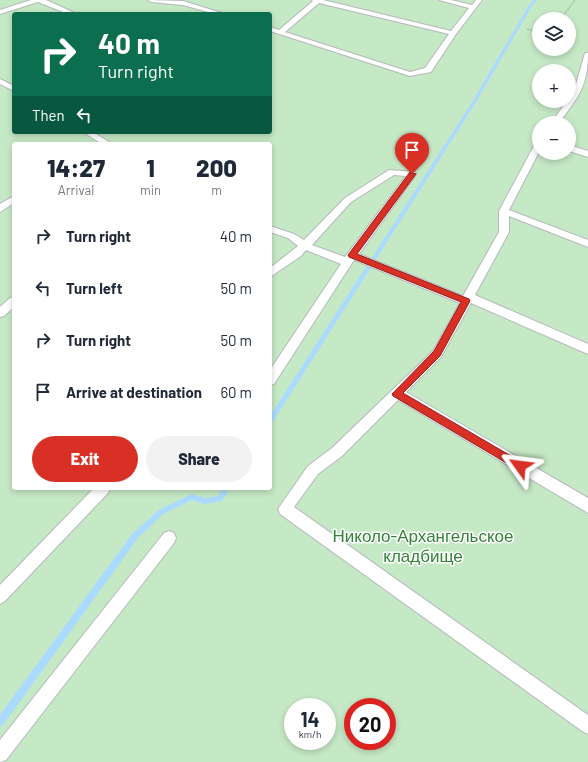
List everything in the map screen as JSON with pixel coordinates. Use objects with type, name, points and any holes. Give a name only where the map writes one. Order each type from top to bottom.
[{"type":"lane","points":[[0,12],[38,0],[69,12]]},
{"type":"lane","points":[[150,0],[183,3],[215,12]]},
{"type":"lane","points":[[281,32],[317,0],[453,33]]},
{"type":"lane","points":[[442,0],[474,7]]},
{"type":"lane","points":[[272,30],[410,74],[428,70],[453,33],[479,0]]},
{"type":"lane","points":[[560,116],[578,91],[588,55]]},
{"type":"lane","points":[[0,81],[12,88]]},
{"type":"lane","points":[[90,134],[97,142]]},
{"type":"lane","points":[[576,150],[588,154]]},
{"type":"lane","points":[[532,157],[504,211],[504,232],[437,354],[337,452],[312,470],[285,509],[588,725]]},
{"type":"lane","points":[[272,272],[297,254],[348,200],[392,172],[412,174],[349,259],[272,377]]},
{"type":"lane","points":[[0,209],[12,200]]},
{"type":"lane","points":[[504,211],[588,244]]},
{"type":"lane","points":[[272,230],[290,236],[305,246],[349,259],[363,258],[588,349]]},
{"type":"lane","points":[[0,313],[12,303]]},
{"type":"lane","points":[[396,394],[588,506]]},
{"type":"lane","points":[[0,596],[101,490]]},
{"type":"lane","points":[[0,754],[169,538]]},
{"type":"path","points":[[566,12],[575,0]]},
{"type":"path","points":[[527,29],[532,30]]},
{"type":"green space","name":"Николо-Архангельское кладбище","points":[[0,0],[588,0],[588,762],[0,762]]},
{"type":"waterway","points":[[272,418],[471,107],[531,5],[536,0]]},
{"type":"waterway","points":[[0,722],[135,536],[161,512],[192,497],[205,501],[220,499],[226,490]]},
{"type":"route","points":[[412,174],[352,255],[363,258],[466,301],[437,354],[396,394],[520,466]]}]
